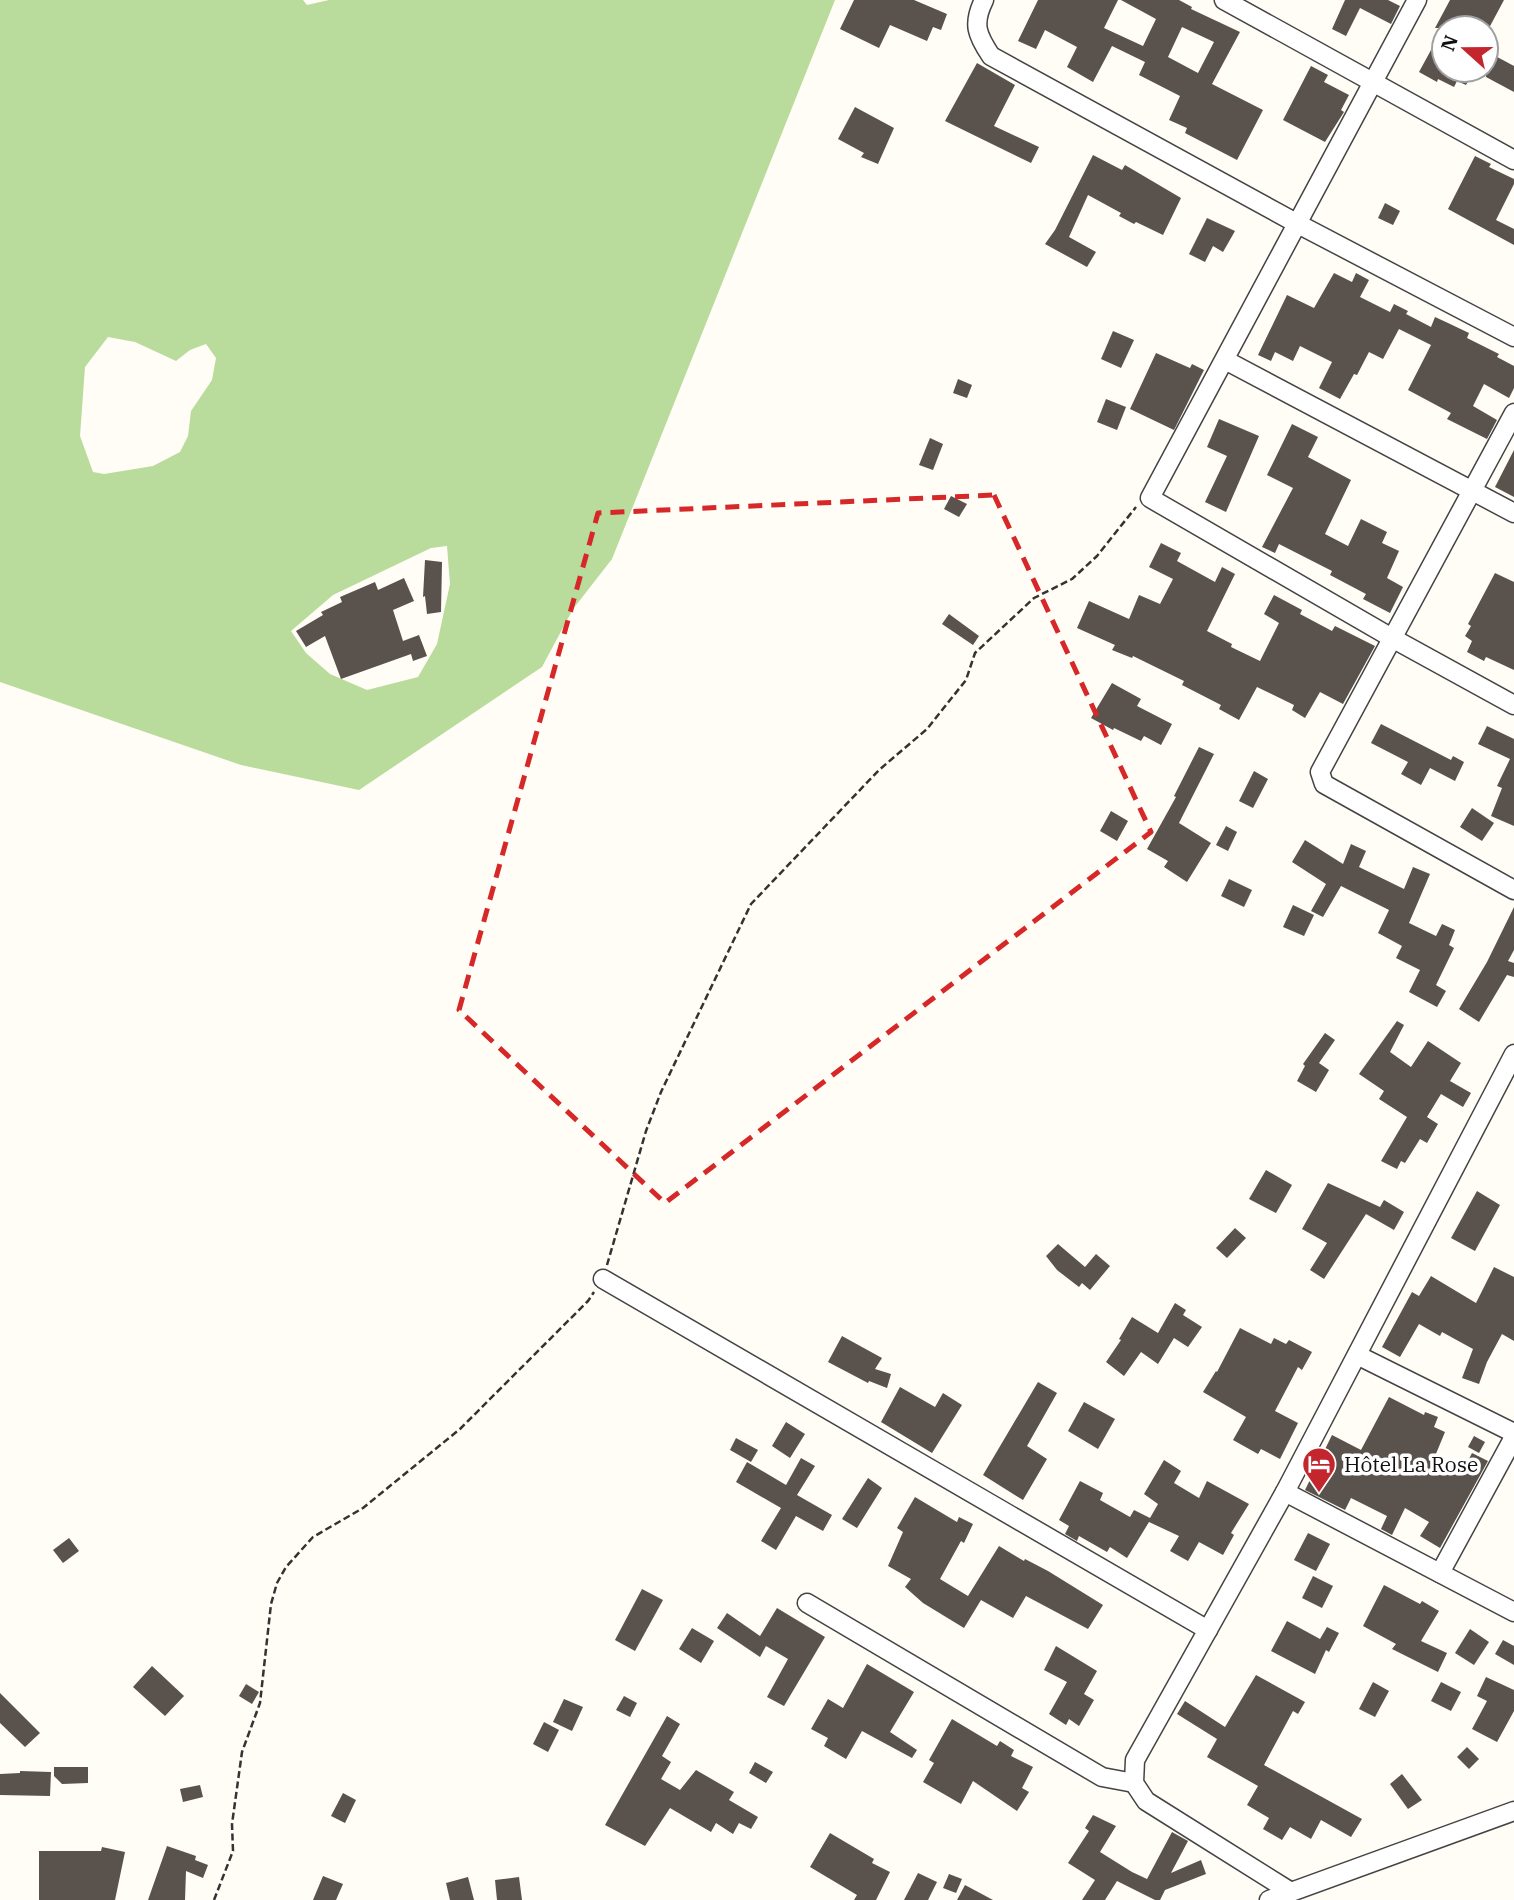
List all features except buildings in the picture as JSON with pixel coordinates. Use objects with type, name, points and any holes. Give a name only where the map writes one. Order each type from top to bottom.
[{"type":"street","points":[[984,0],[977,13],[978,36],[991,56],[1514,337]]},
{"type":"street","points":[[1223,0],[1514,160]]},
{"type":"street","points":[[1417,0],[1150,498],[1514,705]]},
{"type":"street","points":[[1225,360],[1514,513]]},
{"type":"street","points":[[1514,413],[1320,772],[1324,784],[1514,890]]},
{"type":"street","points":[[1291,1892],[1146,1801],[1134,1783],[1135,1760],[1285,1492],[1357,1354],[1508,1081],[1514,1054]]},
{"type":"street","points":[[603,1279],[1208,1630]]},
{"type":"street","points":[[1357,1354],[1514,1435],[1440,1573]]},
{"type":"street","points":[[1285,1492],[1514,1612]]},
{"type":"street","points":[[807,1603],[1102,1777],[1134,1783]]},
{"type":"street","points":[[1269,1900],[1514,1811]]},
{"type":"path","points":[[214,1900],[233,1851],[232,1824],[242,1752],[260,1703],[271,1604],[277,1583],[286,1567],[313,1537],[363,1508],[460,1429],[588,1301],[603,1279],[646,1131],[661,1092],[751,905],[879,769],[927,729],[966,680],[975,653],[1034,598],[1072,579],[1097,556],[1138,504],[1150,498]]},
{"type":"highlighted area","points":[[994,495],[1151,832],[665,1203],[459,1010],[598,513]]},
{"type":"green space","points":[[0,0],[303,0],[307,5],[329,0],[835,0],[612,559],[573,609],[542,667],[359,790],[241,765],[0,682]],"holes":[[[108,337],[135,342],[176,361],[190,350],[206,344],[216,358],[212,380],[191,411],[188,436],[180,452],[153,466],[104,474],[93,472],[80,436],[85,367]],[[447,546],[450,584],[437,644],[418,677],[367,690],[330,674],[306,653],[291,631],[333,595],[431,548]]]},
{"type":"place","name":"Hôtel La Rose","points":[[1319,1494]]}]
